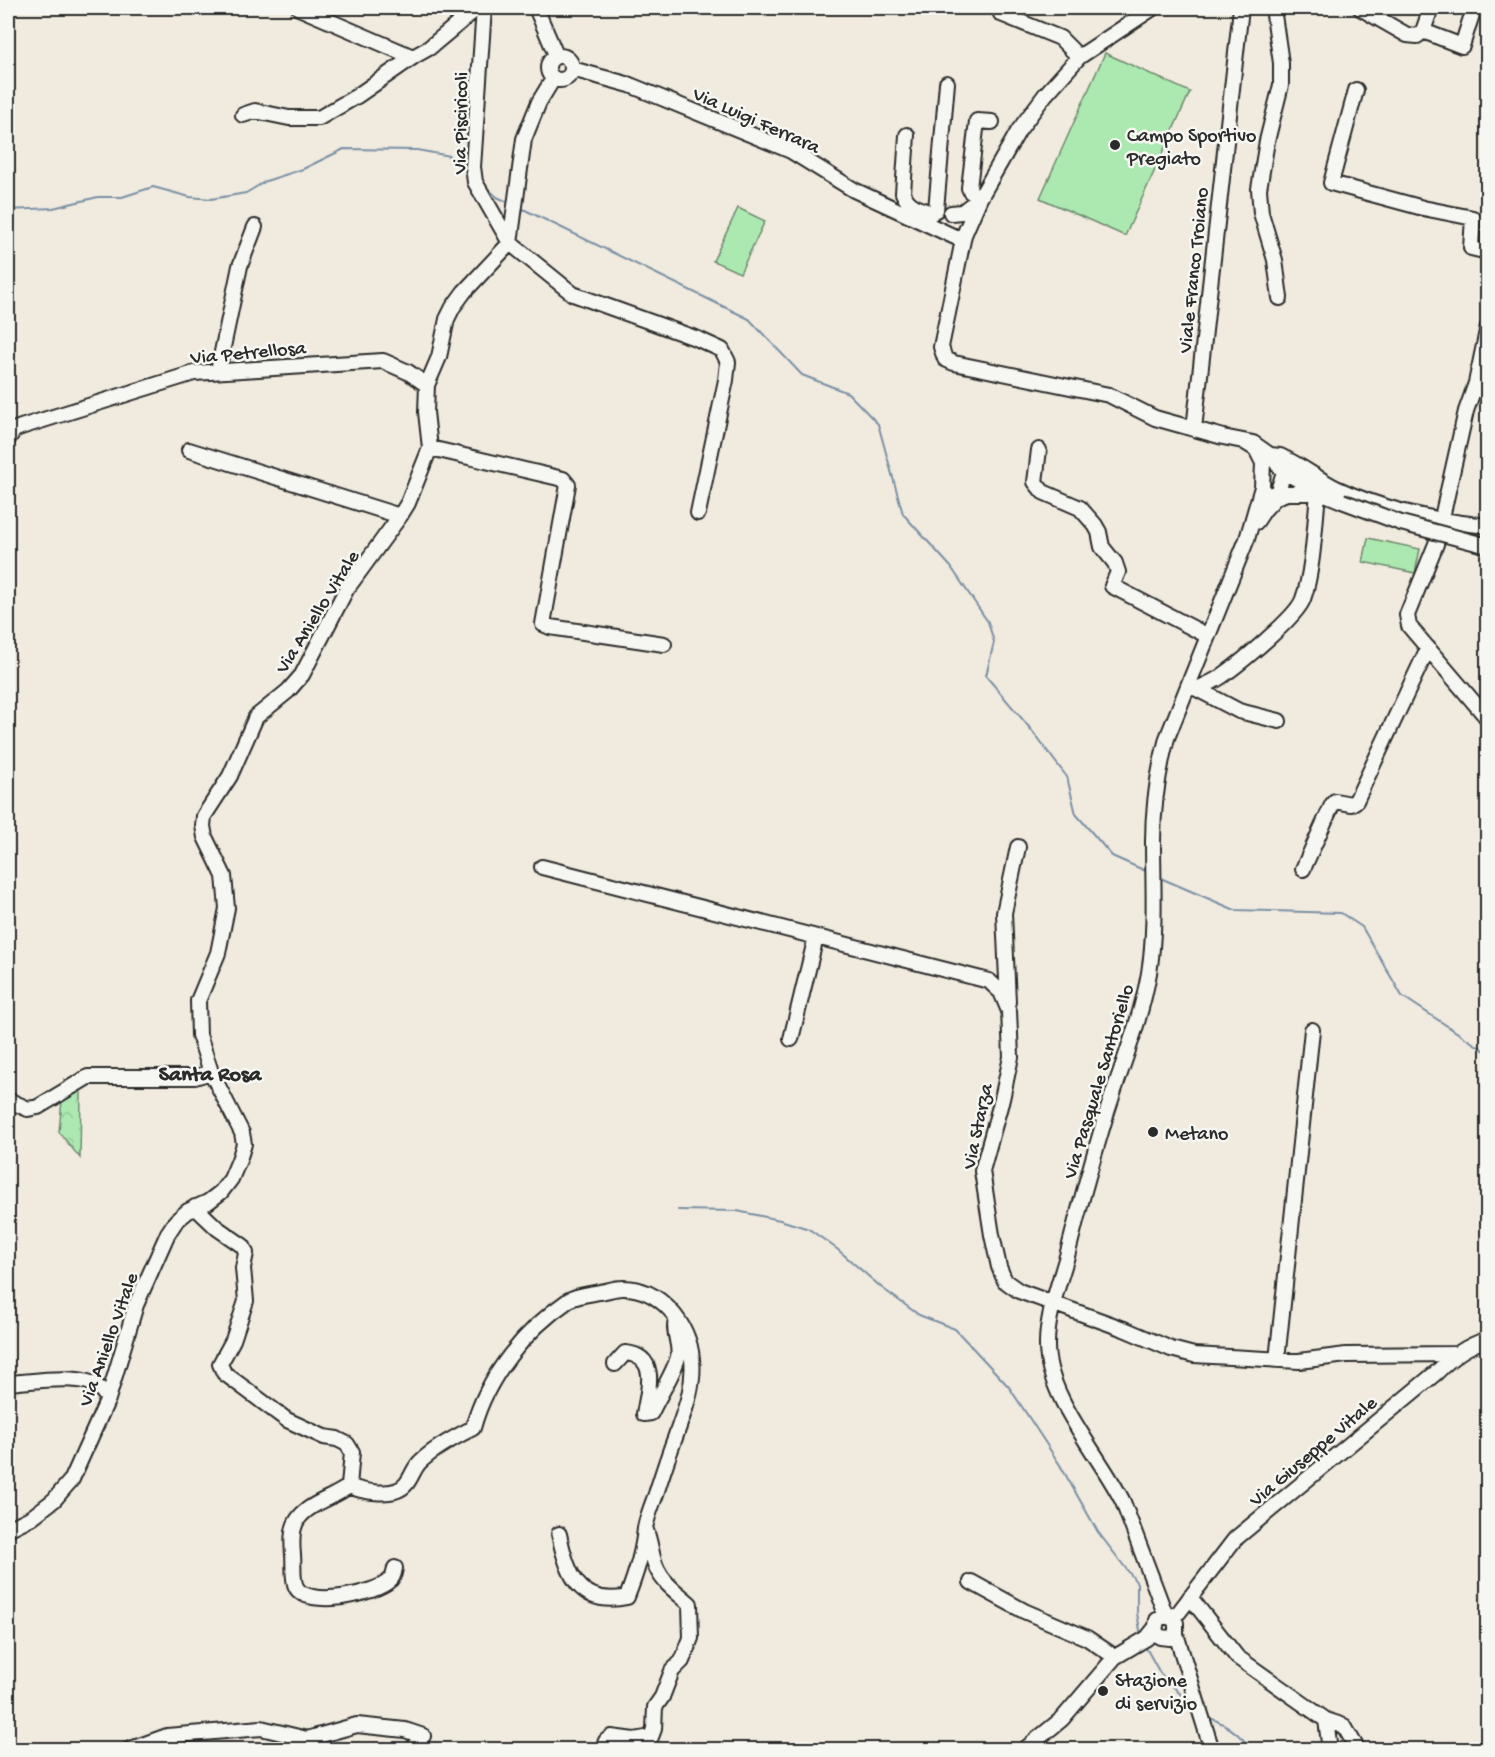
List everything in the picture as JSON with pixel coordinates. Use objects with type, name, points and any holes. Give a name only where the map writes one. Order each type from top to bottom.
[{"type":"street","points":[[299,8],[413,57]]},
{"type":"street","points":[[243,115],[255,111],[289,118],[319,117],[357,96],[429,48],[477,8]]},
{"type":"street","name":"Via Pisciricoli","points":[[484,8],[474,153],[475,182],[507,239]]},
{"type":"street","name":"Via Luigi Ferrara","points":[[536,8],[556,55],[569,60],[573,65],[572,69],[630,85],[790,151],[854,190],[937,216]]},
{"type":"street","points":[[1003,8],[1001,14],[1060,38],[1079,57]]},
{"type":"street","points":[[1153,8],[1079,57],[1045,94],[1019,130],[980,198],[965,231],[941,347],[945,359],[954,363],[1108,395],[1155,418],[1243,441],[1267,459]]},
{"type":"street","name":"Viale Franco Troiano","points":[[1194,429],[1241,8]]},
{"type":"street","points":[[1273,8],[1281,63],[1281,85],[1267,141],[1259,189],[1261,213],[1275,260],[1280,298]]},
{"type":"street","points":[[1360,8],[1407,35],[1417,36],[1423,31],[1431,8]]},
{"type":"street","points":[[1423,31],[1462,46],[1474,8]]},
{"type":"street","points":[[556,55],[550,61],[547,70],[553,79],[566,78],[572,69]]},
{"type":"street","points":[[427,385],[439,357],[443,330],[453,307],[507,239],[513,221],[524,139],[539,102],[553,79]]},
{"type":"street","points":[[947,83],[937,216],[957,261]]},
{"type":"street","points":[[1356,90],[1331,183],[1424,208],[1473,218],[1471,248],[1488,252]]},
{"type":"street","points":[[980,198],[969,188],[976,121],[992,122]]},
{"type":"street","points":[[908,135],[903,193],[905,200],[912,206],[937,216],[963,219],[965,231]]},
{"type":"street","points":[[937,216],[962,212],[980,198]]},
{"type":"street","points":[[937,216],[959,237],[965,231]]},
{"type":"street","points":[[218,371],[240,266],[255,227]]},
{"type":"street","points":[[507,239],[573,294],[698,339],[722,350],[728,362],[726,380],[698,513]]},
{"type":"street","points":[[1488,326],[1436,544],[1407,615],[1409,626],[1488,719]]},
{"type":"street","name":"Via Petrellosa","points":[[8,439],[14,430],[39,421],[194,373],[382,361],[408,372],[427,385]]},
{"type":"street","name":"Via Aniello Vitale","points":[[8,1529],[32,1517],[63,1491],[78,1466],[108,1399],[135,1305],[168,1233],[176,1221],[221,1192],[231,1179],[244,1144],[242,1132],[211,1072],[199,1035],[198,1001],[218,953],[227,908],[224,876],[205,837],[204,816],[230,776],[256,717],[288,691],[302,675],[346,590],[400,516],[412,494],[430,448],[426,412],[427,385]]},
{"type":"street","points":[[430,448],[563,479],[568,485],[543,624],[550,627],[664,644]]},
{"type":"street","points":[[189,450],[400,516]]},
{"type":"street","points":[[1039,450],[1035,482],[1043,492],[1080,508],[1095,525],[1099,532],[1101,547],[1115,562],[1119,572],[1112,586],[1208,636]]},
{"type":"street","points":[[1267,459],[1280,456],[1289,467],[1321,494]]},
{"type":"street","points":[[1246,539],[1262,487],[1267,459]]},
{"type":"street","points":[[1289,467],[1393,510],[1442,521],[1488,526]]},
{"type":"street","points":[[1262,487],[1289,467]]},
{"type":"street","points":[[1246,539],[1264,510],[1276,497],[1289,467]]},
{"type":"street","points":[[1262,487],[1276,497]]},
{"type":"street","points":[[1276,497],[1287,493],[1321,494],[1401,524],[1488,546]]},
{"type":"street","points":[[1193,687],[1222,676],[1280,626],[1303,600],[1321,494]]},
{"type":"street","name":"Via Pasquale Santoriello","points":[[1166,1624],[1155,1585],[1119,1493],[1054,1384],[1046,1344],[1054,1304],[1103,1124],[1134,1035],[1149,972],[1154,933],[1154,821],[1160,763],[1167,738],[1193,687],[1208,636],[1246,539]]},
{"type":"street","points":[[1303,869],[1335,801],[1351,804],[1356,801],[1428,648]]},
{"type":"street","points":[[1193,687],[1239,711],[1279,721]]},
{"type":"street","points":[[1009,1011],[1004,913],[1018,847]]},
{"type":"street","name":"Via Starza","points":[[542,867],[989,981],[1001,992],[1009,1011],[1011,1057],[982,1172],[999,1267],[1005,1281],[1019,1291],[1124,1329],[1171,1349],[1194,1355],[1299,1361],[1346,1355],[1455,1354]]},
{"type":"street","points":[[791,1039],[816,937]]},
{"type":"street","points":[[1277,1360],[1312,1030]]},
{"type":"street","points":[[8,1100],[28,1109],[38,1107],[88,1077],[195,1077],[211,1072]]},
{"type":"street","points":[[195,1207],[217,1228],[243,1246],[246,1253],[243,1268],[246,1301],[234,1340],[220,1364],[224,1373],[287,1420],[324,1437],[337,1439],[347,1444],[352,1452],[349,1486]]},
{"type":"street","points":[[349,1486],[360,1491],[386,1493],[404,1487],[419,1463],[446,1442],[473,1428],[478,1410],[489,1387],[517,1345],[528,1333],[571,1299],[623,1288],[641,1291],[663,1301],[688,1337],[692,1358],[692,1379],[686,1410],[645,1528],[637,1573],[627,1597],[615,1600],[591,1595],[581,1590],[563,1555],[559,1534]]},
{"type":"street","points":[[615,1364],[625,1353],[634,1354],[645,1363],[651,1380],[644,1414],[651,1413],[678,1359],[680,1346],[674,1324],[676,1319]]},
{"type":"street","name":"Via Giuseppe Vitale","points":[[1166,1624],[1235,1539],[1437,1372],[1455,1354],[1474,1343],[1488,1339]]},
{"type":"street","points":[[8,1383],[81,1381],[97,1386],[108,1399]]},
{"type":"street","points":[[349,1486],[298,1518],[293,1539],[295,1586],[303,1596],[313,1598],[347,1596],[384,1585],[393,1578],[395,1568]]},
{"type":"street","points":[[602,1749],[611,1737],[634,1740],[651,1737],[654,1729],[655,1707],[662,1697],[672,1671],[682,1661],[691,1638],[690,1604],[669,1586],[657,1569],[645,1528]]},
{"type":"street","points":[[971,1582],[1023,1611],[1087,1638],[1115,1657]]},
{"type":"street","name":"Via Pasquale Santoriello","points":[[1155,1585],[1168,1602],[1179,1604],[1166,1624]]},
{"type":"street","points":[[1166,1624],[1182,1653],[1210,1744]]},
{"type":"street","points":[[1024,1749],[1062,1719],[1115,1657],[1166,1624]]},
{"type":"street","points":[[1166,1624],[1237,1657],[1326,1720],[1344,1726],[1358,1749]]},
{"type":"street","points":[[1326,1720],[1330,1749]]},
{"type":"street","points":[[128,1749],[167,1736],[261,1728],[307,1739],[357,1725],[399,1729],[423,1736],[411,1749]]},
{"type":"green space","name":"Campo Sportivo Pregiato","points":[[1105,53],[1190,92],[1125,236],[1040,198]]},
{"type":"green space","points":[[738,208],[765,221],[740,273],[713,261]]},
{"type":"green space","points":[[1368,538],[1420,549],[1415,573],[1363,562]]},
{"type":"green space","points":[[64,1079],[81,1092],[80,1158],[59,1132]]},
{"type":"waterway","points":[[8,210],[53,208],[98,197],[122,197],[153,187],[190,197],[211,199],[246,193],[266,181],[303,169],[344,149],[417,150],[450,156],[467,171]]},
{"type":"waterway","points":[[485,186],[497,197],[510,203]]},
{"type":"waterway","points":[[521,208],[749,319],[802,375],[848,393],[878,424],[903,514],[951,567],[988,622],[994,642],[986,676],[1067,777],[1076,814],[1112,856],[1148,872]]},
{"type":"waterway","points":[[1158,877],[1235,910],[1341,913],[1362,927],[1402,996],[1488,1053]]},
{"type":"waterway","points":[[678,1210],[737,1211],[809,1229],[919,1315],[955,1329],[1009,1387],[1060,1465],[1098,1532],[1137,1583],[1137,1613],[1141,1636]]},
{"type":"waterway","points":[[1145,1646],[1160,1673],[1191,1705]]},
{"type":"waterway","points":[[1207,1717],[1232,1730],[1252,1750]]},
{"type":"place","name":"Campo Sportivo Pregiato","points":[[1115,145]]},
{"type":"place","name":"Metano","points":[[1153,1132]]},
{"type":"place","name":"Stazione di servizio","points":[[1103,1691]]},
{"type":"district","name":"Santa Rosa","points":[[210,1072]]}]
